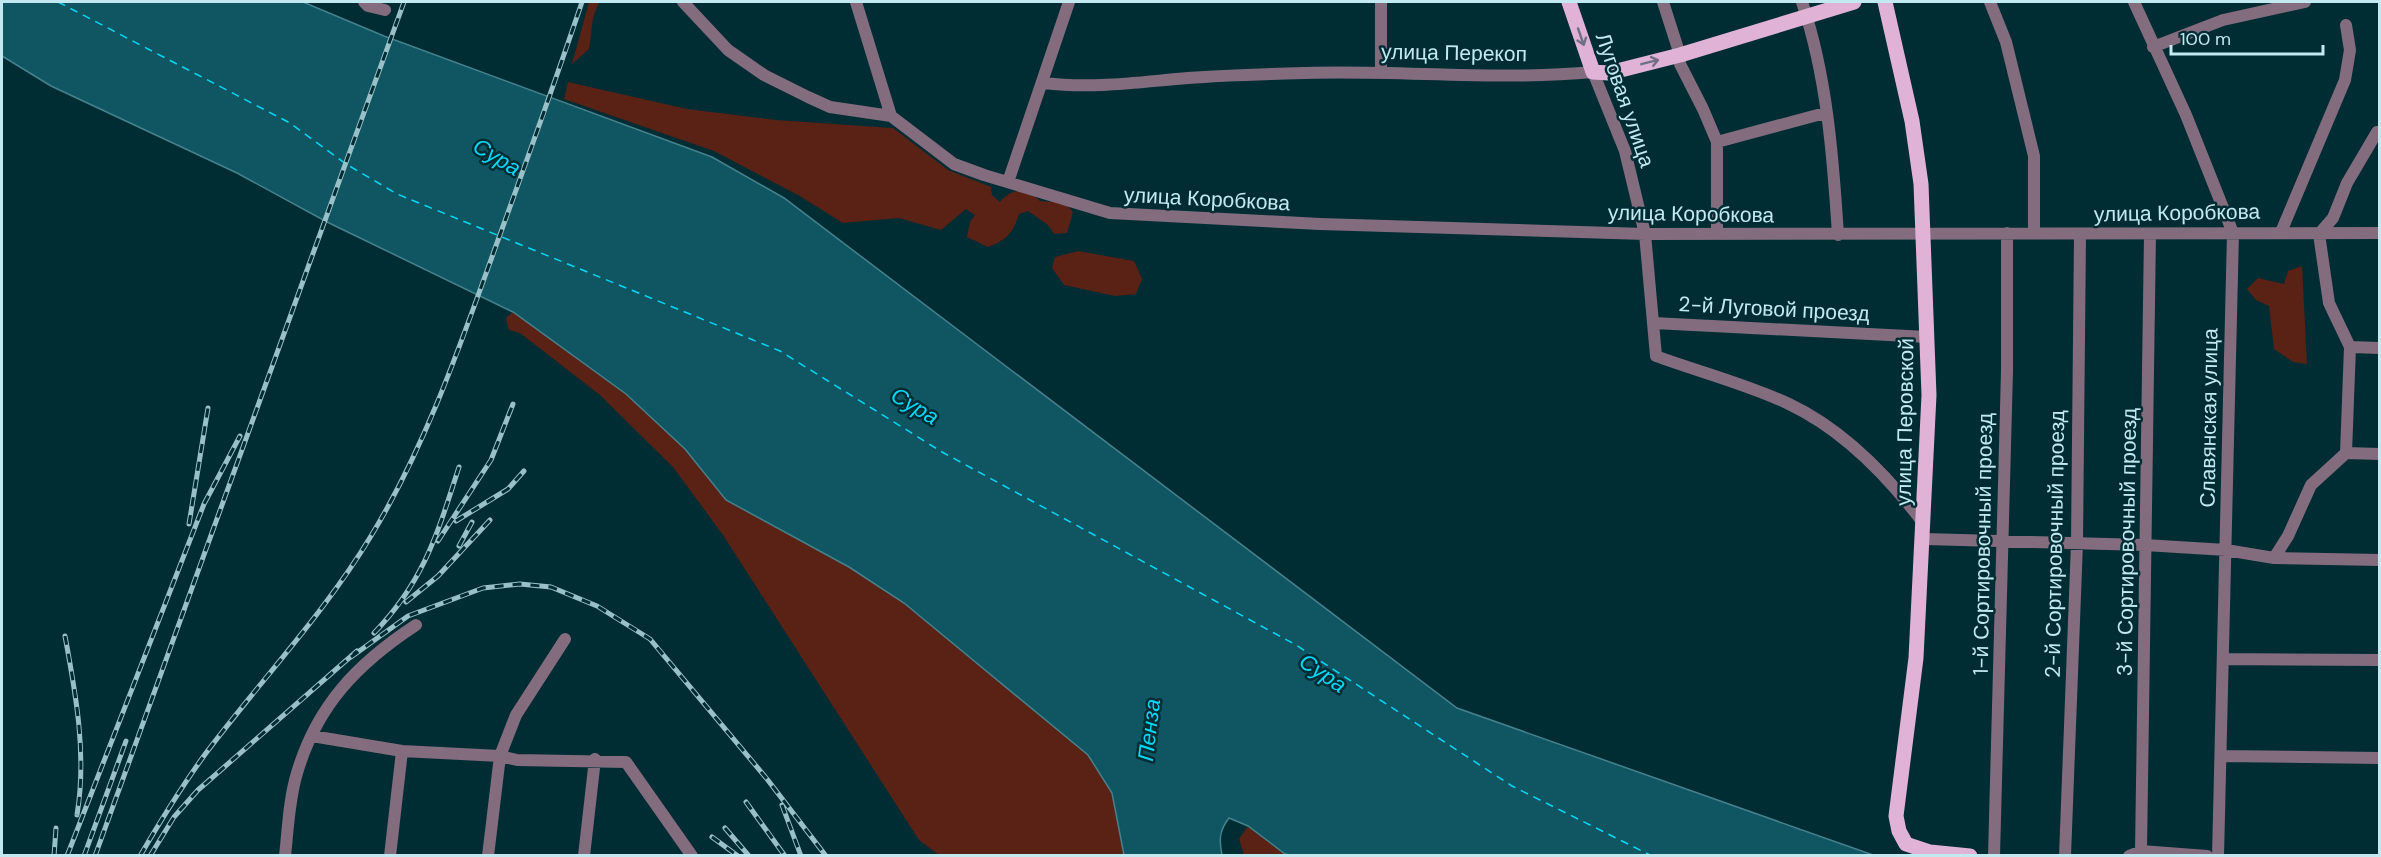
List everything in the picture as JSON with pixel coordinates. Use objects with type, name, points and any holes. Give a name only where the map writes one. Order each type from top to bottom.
[{"type":"main road","name":"Луговая улица","points":[[1569,2],[1593,72]]},
{"type":"main road","name":"улица Перекоп","points":[[1593,72],[1609,73],[1680,55],[1804,9],[1854,2]]},
{"type":"main road","name":"улица Перовской","points":[[1885,2],[1912,121],[1921,184],[1929,395],[1916,658],[1896,816],[1899,831],[1906,844],[1930,852],[1970,855]]},
{"type":"street","points":[[364,2],[368,6],[385,10]]},
{"type":"street","points":[[683,2],[729,50],[764,75],[830,107],[891,116],[856,2]]},
{"type":"street","points":[[1008,182],[1044,82],[1069,2]]},
{"type":"street","points":[[1381,2],[1381,71]]},
{"type":"street","points":[[1663,2],[1680,55],[1680,64],[1717,142],[1717,234]]},
{"type":"street","points":[[1990,2],[2006,42],[2034,156],[2034,233]]},
{"type":"street","name":"Славянская улица","points":[[2134,2],[2186,115],[2233,232],[2218,855]]},
{"type":"street","points":[[2153,47],[2223,20],[2305,2]]},
{"type":"street","points":[[1804,9],[1813,38],[1831,136],[1838,235]]},
{"type":"street","points":[[2281,232],[2344,80],[2350,50],[2346,25]]},
{"type":"street","name":"улица Перекоп","points":[[1044,82],[1076,87],[1115,86],[1194,77],[1381,71],[1545,76],[1593,72]]},
{"type":"street","name":"Луговая улица","points":[[1593,72],[1625,151],[1645,234],[1656,356],[1789,404],[1821,423],[1868,458],[1905,498],[1924,532]]},
{"type":"street","points":[[1717,142],[1825,112]]},
{"type":"street","name":"улица Коробкова","points":[[891,116],[954,164],[1110,213],[1155,218],[1645,234],[2379,233]]},
{"type":"street","points":[[2346,453],[2350,347],[2329,303],[2319,234],[2333,218],[2346,183],[2379,132]]},
{"type":"street","name":"1-й Сортировочный проезд","points":[[1994,855],[2007,371],[2007,233]]},
{"type":"street","name":"2-й Сортировочный проезд","points":[[2065,855],[2077,543],[2080,234]]},
{"type":"street","name":"3-й Сортировочный проезд","points":[[2135,853],[2145,545],[2150,234]]},
{"type":"street","name":"2-й Луговой проезд","points":[[1654,323],[1928,337]]},
{"type":"street","points":[[2350,347],[2379,348]]},
{"type":"street","points":[[2274,558],[2288,536],[2311,485],[2346,453],[2379,454]]},
{"type":"street","points":[[1924,532],[2001,542],[2145,545],[2226,550],[2274,558],[2379,561]]},
{"type":"street","points":[[285,855],[296,775],[312,736],[348,679],[378,649],[416,625]]},
{"type":"street","points":[[488,855],[500,756],[516,715],[565,639]]},
{"type":"street","points":[[2223,658],[2379,660]]},
{"type":"street","points":[[312,736],[402,751],[500,756],[518,760],[595,759],[626,762],[692,855]]},
{"type":"street","points":[[390,855],[402,751]]},
{"type":"street","points":[[2222,756],[2379,758]]},
{"type":"street","points":[[584,855],[595,759]]},
{"type":"street","points":[[2135,853],[2206,855]]},
{"type":"shaded area","points":[[589,2],[599,2],[593,18],[589,49],[572,64]]},
{"type":"shaded area","points":[[568,82],[687,109],[776,120],[893,128],[948,170],[991,187],[992,195],[1000,202],[1009,194],[1024,191],[1040,201],[1065,203],[1073,212],[1067,233],[1054,234],[1048,225],[1028,211],[1019,214],[1015,226],[1008,235],[1000,242],[988,247],[967,237],[970,222],[975,215],[966,209],[941,230],[899,218],[843,223],[798,195],[714,151],[564,99]]},
{"type":"shaded area","points":[[1078,251],[1134,261],[1142,279],[1136,294],[1115,296],[1064,285],[1052,268],[1055,257]]},
{"type":"shaded area","points":[[2302,266],[2307,364],[2293,362],[2274,349],[2269,306],[2256,300],[2247,289],[2258,278],[2284,284],[2288,271]]},
{"type":"shaded area","points":[[513,312],[626,394],[685,449],[726,500],[849,567],[904,603],[1088,755],[1112,793],[1124,855],[939,855],[919,840],[723,535],[673,467],[600,395],[520,333],[509,330],[506,318]]},
{"type":"shaded area","points":[[1248,826],[1284,854],[1294,855],[1244,855],[1239,839]]},
{"type":"water","points":[[2,2],[303,2],[384,36],[712,157],[784,198],[1457,708],[1873,855],[1294,856],[1285,854],[1248,826],[1229,818],[1223,827],[1221,836],[1222,855],[1124,855],[1112,793],[1088,755],[904,603],[849,567],[726,500],[685,449],[626,394],[513,312],[327,222],[237,173],[51,86],[2,56]]},
{"type":"ferry route","points":[[58,2],[290,123],[346,164],[397,194],[780,351],[942,452],[1296,645],[1512,786],[1652,856]]},
{"type":"railway","points":[[95,856],[404,2]]},
{"type":"railway","points":[[140,856],[206,753],[313,620],[353,565],[406,472],[422,439],[463,337],[582,2]]},
{"type":"railway","points":[[438,541],[491,460],[513,404]]},
{"type":"railway","points":[[189,524],[208,408]]},
{"type":"railway","points":[[67,856],[204,504],[240,436]]},
{"type":"railway","points":[[374,633],[391,614],[417,576],[436,536],[459,467]]},
{"type":"railway","points":[[456,521],[508,489],[524,471]]},
{"type":"railway","points":[[406,602],[438,576],[490,520]]},
{"type":"railway","points":[[459,546],[472,522]]},
{"type":"railway","points":[[351,657],[408,616],[483,588],[520,584],[551,587],[597,606],[650,639],[767,779],[826,856]]},
{"type":"railway","points":[[65,636],[79,725],[81,770],[77,815]]},
{"type":"railway","points":[[150,856],[174,817],[198,790],[357,651]]},
{"type":"railway","points":[[84,856],[126,741]]},
{"type":"railway","points":[[746,802],[785,856]]},
{"type":"railway","points":[[782,805],[801,856]]},
{"type":"railway","points":[[54,856],[56,828]]},
{"type":"railway","points":[[725,828],[749,856]]},
{"type":"railway","points":[[712,837],[738,856]]},
{"type":"water label","name":"Сура","points":[[497,157]]},
{"type":"water label","name":"Сура","points":[[915,406]]},
{"type":"water label","name":"Сура","points":[[1323,673]]},
{"type":"water label","name":"Пенза","points":[[1149,730]]}]
